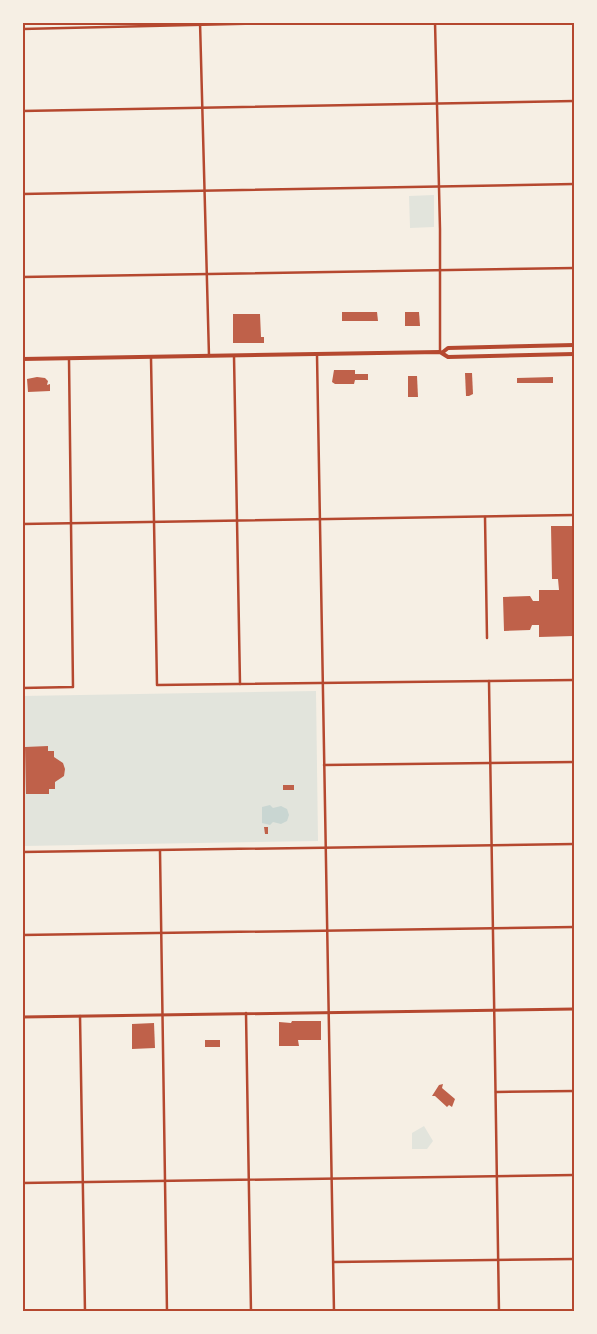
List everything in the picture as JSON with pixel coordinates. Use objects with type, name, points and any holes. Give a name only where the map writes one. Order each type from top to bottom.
[{"type":"main road","points":[[22,360],[442,352],[448,348],[574,345]]},
{"type":"main road","points":[[442,352],[448,357],[574,354]]},
{"type":"main road","points":[[22,1017],[574,1009]]},
{"type":"street","points":[[22,29],[316,22]]},
{"type":"street","points":[[435,22],[442,352]]},
{"type":"street","points":[[200,24],[209,356]]},
{"type":"street","points":[[22,111],[574,101]]},
{"type":"street","points":[[22,194],[574,184]]},
{"type":"street","points":[[22,277],[574,268]]},
{"type":"street","points":[[317,355],[334,1312]]},
{"type":"street","points":[[234,356],[240,684]]},
{"type":"street","points":[[151,357],[156,686],[574,680]]},
{"type":"street","points":[[22,688],[73,688],[69,359]]},
{"type":"street","points":[[22,524],[574,515]]},
{"type":"street","points":[[485,516],[487,638]]},
{"type":"street","points":[[489,681],[499,1312]]},
{"type":"street","points":[[324,765],[574,762]]},
{"type":"street","points":[[22,852],[574,844]]},
{"type":"street","points":[[160,850],[167,1312]]},
{"type":"street","points":[[22,935],[574,927]]},
{"type":"street","points":[[246,1013],[251,1312]]},
{"type":"street","points":[[80,1016],[85,1312]]},
{"type":"street","points":[[496,1092],[574,1091]]},
{"type":"street","points":[[22,1183],[574,1175]]},
{"type":"street","points":[[334,1262],[574,1259]]},
{"type":"shaded area","points":[[434,195],[434,227],[410,228],[409,196]]},
{"type":"shaded area","points":[[316,691],[318,841],[23,846],[22,696]]},
{"type":"shaded area","points":[[270,805],[273,808],[281,806],[287,809],[289,815],[287,821],[281,824],[273,822],[270,825],[262,823],[262,807]]},
{"type":"shaded area","points":[[424,1126],[433,1141],[427,1149],[412,1149],[412,1133]]},
{"type":"building","points":[[342,312],[377,312],[378,321],[342,321]]},
{"type":"building","points":[[405,312],[419,312],[420,326],[405,326]]},
{"type":"building","points":[[233,314],[260,314],[261,337],[264,337],[264,343],[233,343]]},
{"type":"building","points":[[334,370],[355,370],[355,374],[368,374],[368,380],[355,380],[354,384],[335,384],[332,382]]},
{"type":"building","points":[[465,373],[472,373],[473,394],[469,396],[466,396]]},
{"type":"building","points":[[408,376],[417,376],[418,397],[408,397]]},
{"type":"building","points":[[553,377],[553,383],[517,383],[517,378]]},
{"type":"building","points":[[45,378],[48,381],[47,385],[50,384],[50,391],[28,392],[27,379]]},
{"type":"building","points":[[551,526],[574,526],[574,636],[539,637],[539,625],[532,625],[530,630],[504,631],[503,597],[530,596],[533,601],[539,601],[539,590],[559,590],[558,579],[552,579]]},
{"type":"building","points":[[48,746],[48,751],[54,751],[54,757],[63,763],[65,769],[64,776],[55,782],[55,789],[49,789],[49,794],[26,794],[25,747]]},
{"type":"building","points":[[283,785],[294,785],[294,790],[283,790]]},
{"type":"building","points":[[264,827],[268,827],[268,834],[265,834]]},
{"type":"building","points":[[292,1021],[321,1021],[321,1040],[298,1040],[299,1046],[279,1046],[279,1022],[291,1023]]},
{"type":"building","points":[[154,1023],[155,1048],[132,1049],[132,1024]]},
{"type":"building","points":[[205,1040],[220,1040],[220,1047],[205,1047]]},
{"type":"building","points":[[443,1084],[442,1088],[455,1099],[452,1107],[449,1105],[447,1107],[435,1096],[432,1096],[439,1085]]}]
